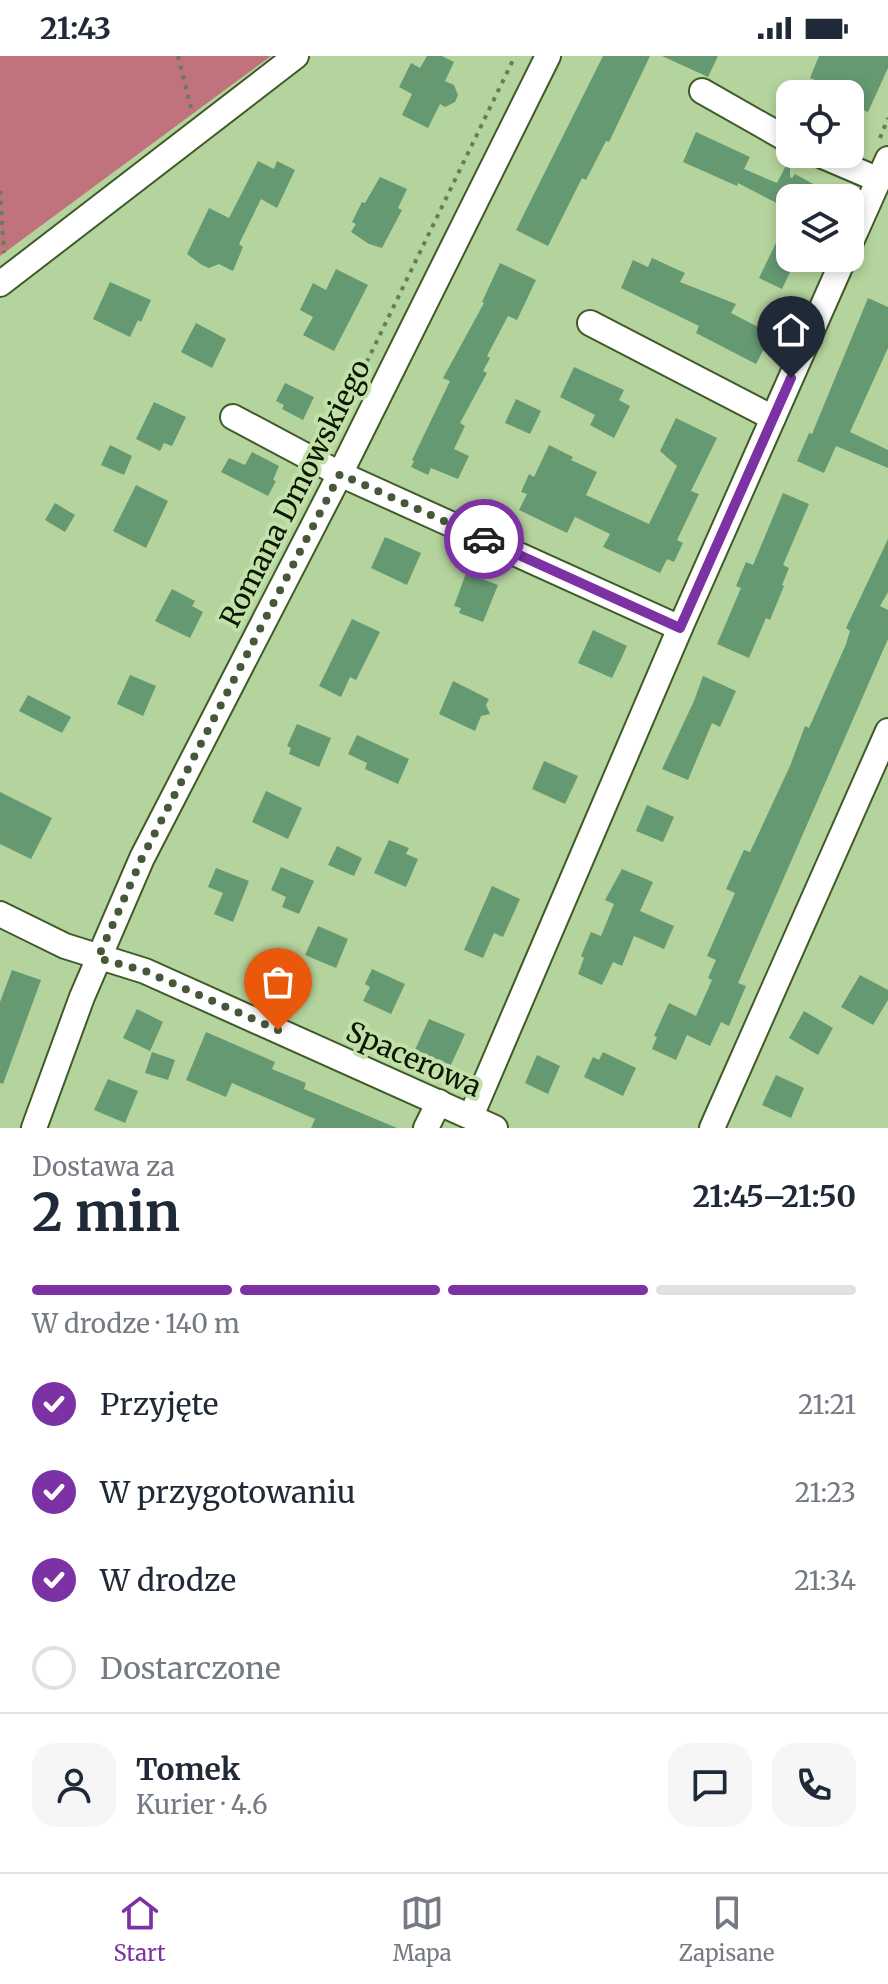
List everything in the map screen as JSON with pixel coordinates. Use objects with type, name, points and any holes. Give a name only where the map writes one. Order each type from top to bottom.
[{"type":"street","points":[[3,282],[296,56]]},
{"type":"street","name":"Romana Dmowskiego","points":[[34,1128],[98,958],[142,858],[340,474],[548,56]]},
{"type":"street","points":[[702,91],[776,133]]},
{"type":"street","points":[[864,213],[883,170]]},
{"type":"street","points":[[471,1116],[680,628],[838,272]]},
{"type":"street","points":[[590,323],[773,418]]},
{"type":"street","points":[[233,417],[340,474],[680,628]]},
{"type":"street","points":[[712,1128],[888,731]]},
{"type":"street","name":"Spacerowa","points":[[0,914],[65,946],[145,971],[495,1128]]},
{"type":"street","points":[[426,1128],[439,1102]]},
{"type":"path","points":[[178,56],[198,132]]},
{"type":"path","points":[[0,191],[3,282]]},
{"type":"shaded area","points":[[0,56],[271,56],[0,256]]},
{"type":"building","points":[[427,56],[442,56],[454,62],[445,81],[454,85],[458,95],[455,102],[445,107],[440,104],[428,128],[402,115],[412,94],[399,87],[411,63],[420,68]]},
{"type":"building","points":[[603,56],[650,56],[609,142],[606,141],[586,180],[582,178],[548,246],[516,230]]},
{"type":"building","points":[[662,56],[718,56],[708,77]]},
{"type":"building","points":[[819,56],[888,56],[888,68],[868,112],[864,110],[864,80],[810,78]]},
{"type":"building","points":[[696,132],[750,157],[744,169],[777,183],[785,168],[790,168],[790,177],[795,174],[813,184],[776,184],[776,203],[738,183],[737,186],[683,162]]},
{"type":"building","points":[[258,161],[274,169],[277,161],[295,170],[277,208],[261,199],[239,244],[243,247],[233,271],[219,264],[209,268],[202,265],[187,254],[209,208],[229,218]]},
{"type":"building","points":[[380,177],[407,189],[398,208],[402,210],[382,248],[369,244],[351,232],[356,224],[352,222],[362,202],[365,203]]},
{"type":"building","points":[[776,243],[776,272],[790,272],[782,289],[759,278]]},
{"type":"building","points":[[652,258],[685,273],[680,282],[736,304],[731,313],[772,334],[756,364],[696,333],[699,326],[621,288],[633,260],[648,267]]},
{"type":"building","points":[[500,263],[536,280],[517,320],[508,316],[487,356],[490,358],[483,371],[487,373],[460,423],[465,426],[454,449],[469,456],[458,479],[431,468],[428,475],[411,467],[412,460],[450,381],[443,378],[484,303]]},
{"type":"building","points":[[336,269],[368,285],[334,351],[303,335],[313,317],[300,310],[313,283],[326,290]]},
{"type":"building","points":[[110,282],[151,300],[130,337],[93,319]]},
{"type":"building","points":[[868,298],[888,307],[888,348],[850,432],[888,450],[888,468],[836,446],[824,473],[797,461],[809,433],[812,434]]},
{"type":"building","points":[[196,323],[226,339],[212,368],[181,352]]},
{"type":"building","points":[[574,367],[624,390],[619,400],[630,406],[614,438],[590,425],[595,415],[560,397]]},
{"type":"building","points":[[285,383],[314,397],[303,420],[282,409],[284,405],[276,401]]},
{"type":"building","points":[[516,399],[541,411],[530,434],[505,423]]},
{"type":"building","points":[[154,402],[186,417],[172,446],[164,443],[160,451],[136,439]]},
{"type":"building","points":[[676,418],[717,438],[691,491],[699,494],[677,540],[683,543],[674,562],[667,559],[660,573],[603,547],[610,534],[575,517],[567,533],[519,510],[527,494],[521,492],[529,474],[534,477],[549,445],[597,472],[586,495],[649,524],[677,466],[660,451]]},
{"type":"building","points":[[110,445],[132,456],[124,475],[101,465]]},
{"type":"building","points":[[252,452],[279,466],[268,496],[221,472],[229,458],[245,465]]},
{"type":"building","points":[[136,485],[168,501],[146,548],[113,531]]},
{"type":"building","points":[[783,493],[809,504],[783,565],[789,568],[784,586],[749,658],[717,644],[741,588],[736,586],[746,562],[753,565]]},
{"type":"building","points":[[55,503],[75,515],[65,532],[45,520]]},
{"type":"building","points":[[385,537],[421,553],[407,585],[371,568]]},
{"type":"building","points":[[888,539],[888,592],[880,606],[888,610],[888,639],[738,983],[746,986],[729,1026],[721,1022],[710,1046],[687,1035],[676,1060],[652,1049],[657,1037],[654,1036],[669,1003],[696,1016],[712,980],[708,978],[716,960],[707,956],[735,893],[726,889],[744,850],[750,852],[805,726],[809,728],[846,644],[850,631],[846,628]]},
{"type":"building","points":[[466,573],[498,585],[483,622],[459,613],[461,608],[454,606]]},
{"type":"building","points":[[172,589],[195,601],[192,606],[203,612],[190,638],[155,621]]},
{"type":"building","points":[[352,619],[380,632],[356,680],[350,677],[341,697],[319,686]]},
{"type":"building","points":[[593,630],[627,646],[612,678],[578,663]]},
{"type":"building","points":[[130,675],[156,686],[143,716],[117,704]]},
{"type":"building","points":[[703,676],[736,691],[720,727],[712,723],[688,780],[662,769]]},
{"type":"building","points":[[453,681],[489,699],[486,705],[490,714],[481,716],[475,731],[439,714]]},
{"type":"building","points":[[28,695],[71,717],[62,733],[19,711]]},
{"type":"building","points":[[297,724],[331,738],[319,767],[289,754],[291,748],[287,746]]},
{"type":"building","points":[[357,735],[409,759],[398,784],[365,769],[367,763],[348,754]]},
{"type":"building","points":[[544,761],[578,776],[565,804],[532,789]]},
{"type":"building","points":[[266,791],[302,808],[288,839],[252,822]]},
{"type":"building","points":[[0,792],[52,818],[31,859],[0,844]]},
{"type":"building","points":[[647,805],[674,817],[663,842],[636,831]]},
{"type":"building","points":[[389,840],[409,848],[406,854],[418,859],[406,887],[374,873]]},
{"type":"building","points":[[337,846],[362,858],[354,876],[328,865]]},
{"type":"building","points":[[281,867],[314,881],[299,914],[282,907],[286,897],[271,890]]},
{"type":"building","points":[[216,868],[249,881],[233,922],[214,914],[223,893],[208,887]]},
{"type":"building","points":[[622,869],[653,882],[640,911],[674,926],[664,949],[634,936],[622,966],[613,962],[602,985],[578,974],[584,958],[581,956],[591,932],[601,936],[614,904],[605,900]]},
{"type":"building","points":[[492,886],[520,899],[503,937],[494,933],[483,958],[464,950]]},
{"type":"building","points":[[318,926],[348,939],[336,968],[305,955]]},
{"type":"building","points":[[372,969],[405,984],[391,1014],[363,1001],[370,987],[365,984]]},
{"type":"building","points":[[12,970],[41,980],[3,1084],[0,1083],[0,1002]]},
{"type":"building","points":[[860,975],[888,990],[888,1000],[873,1025],[841,1007]]},
{"type":"building","points":[[137,1009],[163,1022],[150,1051],[123,1038]]},
{"type":"building","points":[[804,1011],[833,1028],[818,1055],[789,1038]]},
{"type":"building","points":[[429,1019],[465,1034],[450,1067],[414,1052]]},
{"type":"building","points":[[206,1032],[275,1062],[272,1069],[306,1083],[304,1089],[397,1128],[311,1128],[315,1119],[232,1083],[226,1097],[186,1080]]},
{"type":"building","points":[[152,1052],[175,1060],[168,1080],[145,1073]]},
{"type":"building","points":[[603,1052],[636,1068],[623,1096],[584,1077],[593,1057],[599,1060]]},
{"type":"building","points":[[537,1055],[560,1066],[548,1094],[525,1083]]},
{"type":"building","points":[[776,1075],[804,1088],[791,1118],[762,1105]]},
{"type":"building","points":[[108,1079],[138,1091],[125,1123],[94,1110]]},
{"type":"way so far","points":[[278,1030],[145,971],[98,958],[142,858],[340,474],[484,539]]},
{"type":"route","points":[[484,539],[680,628],[791,378]]}]
